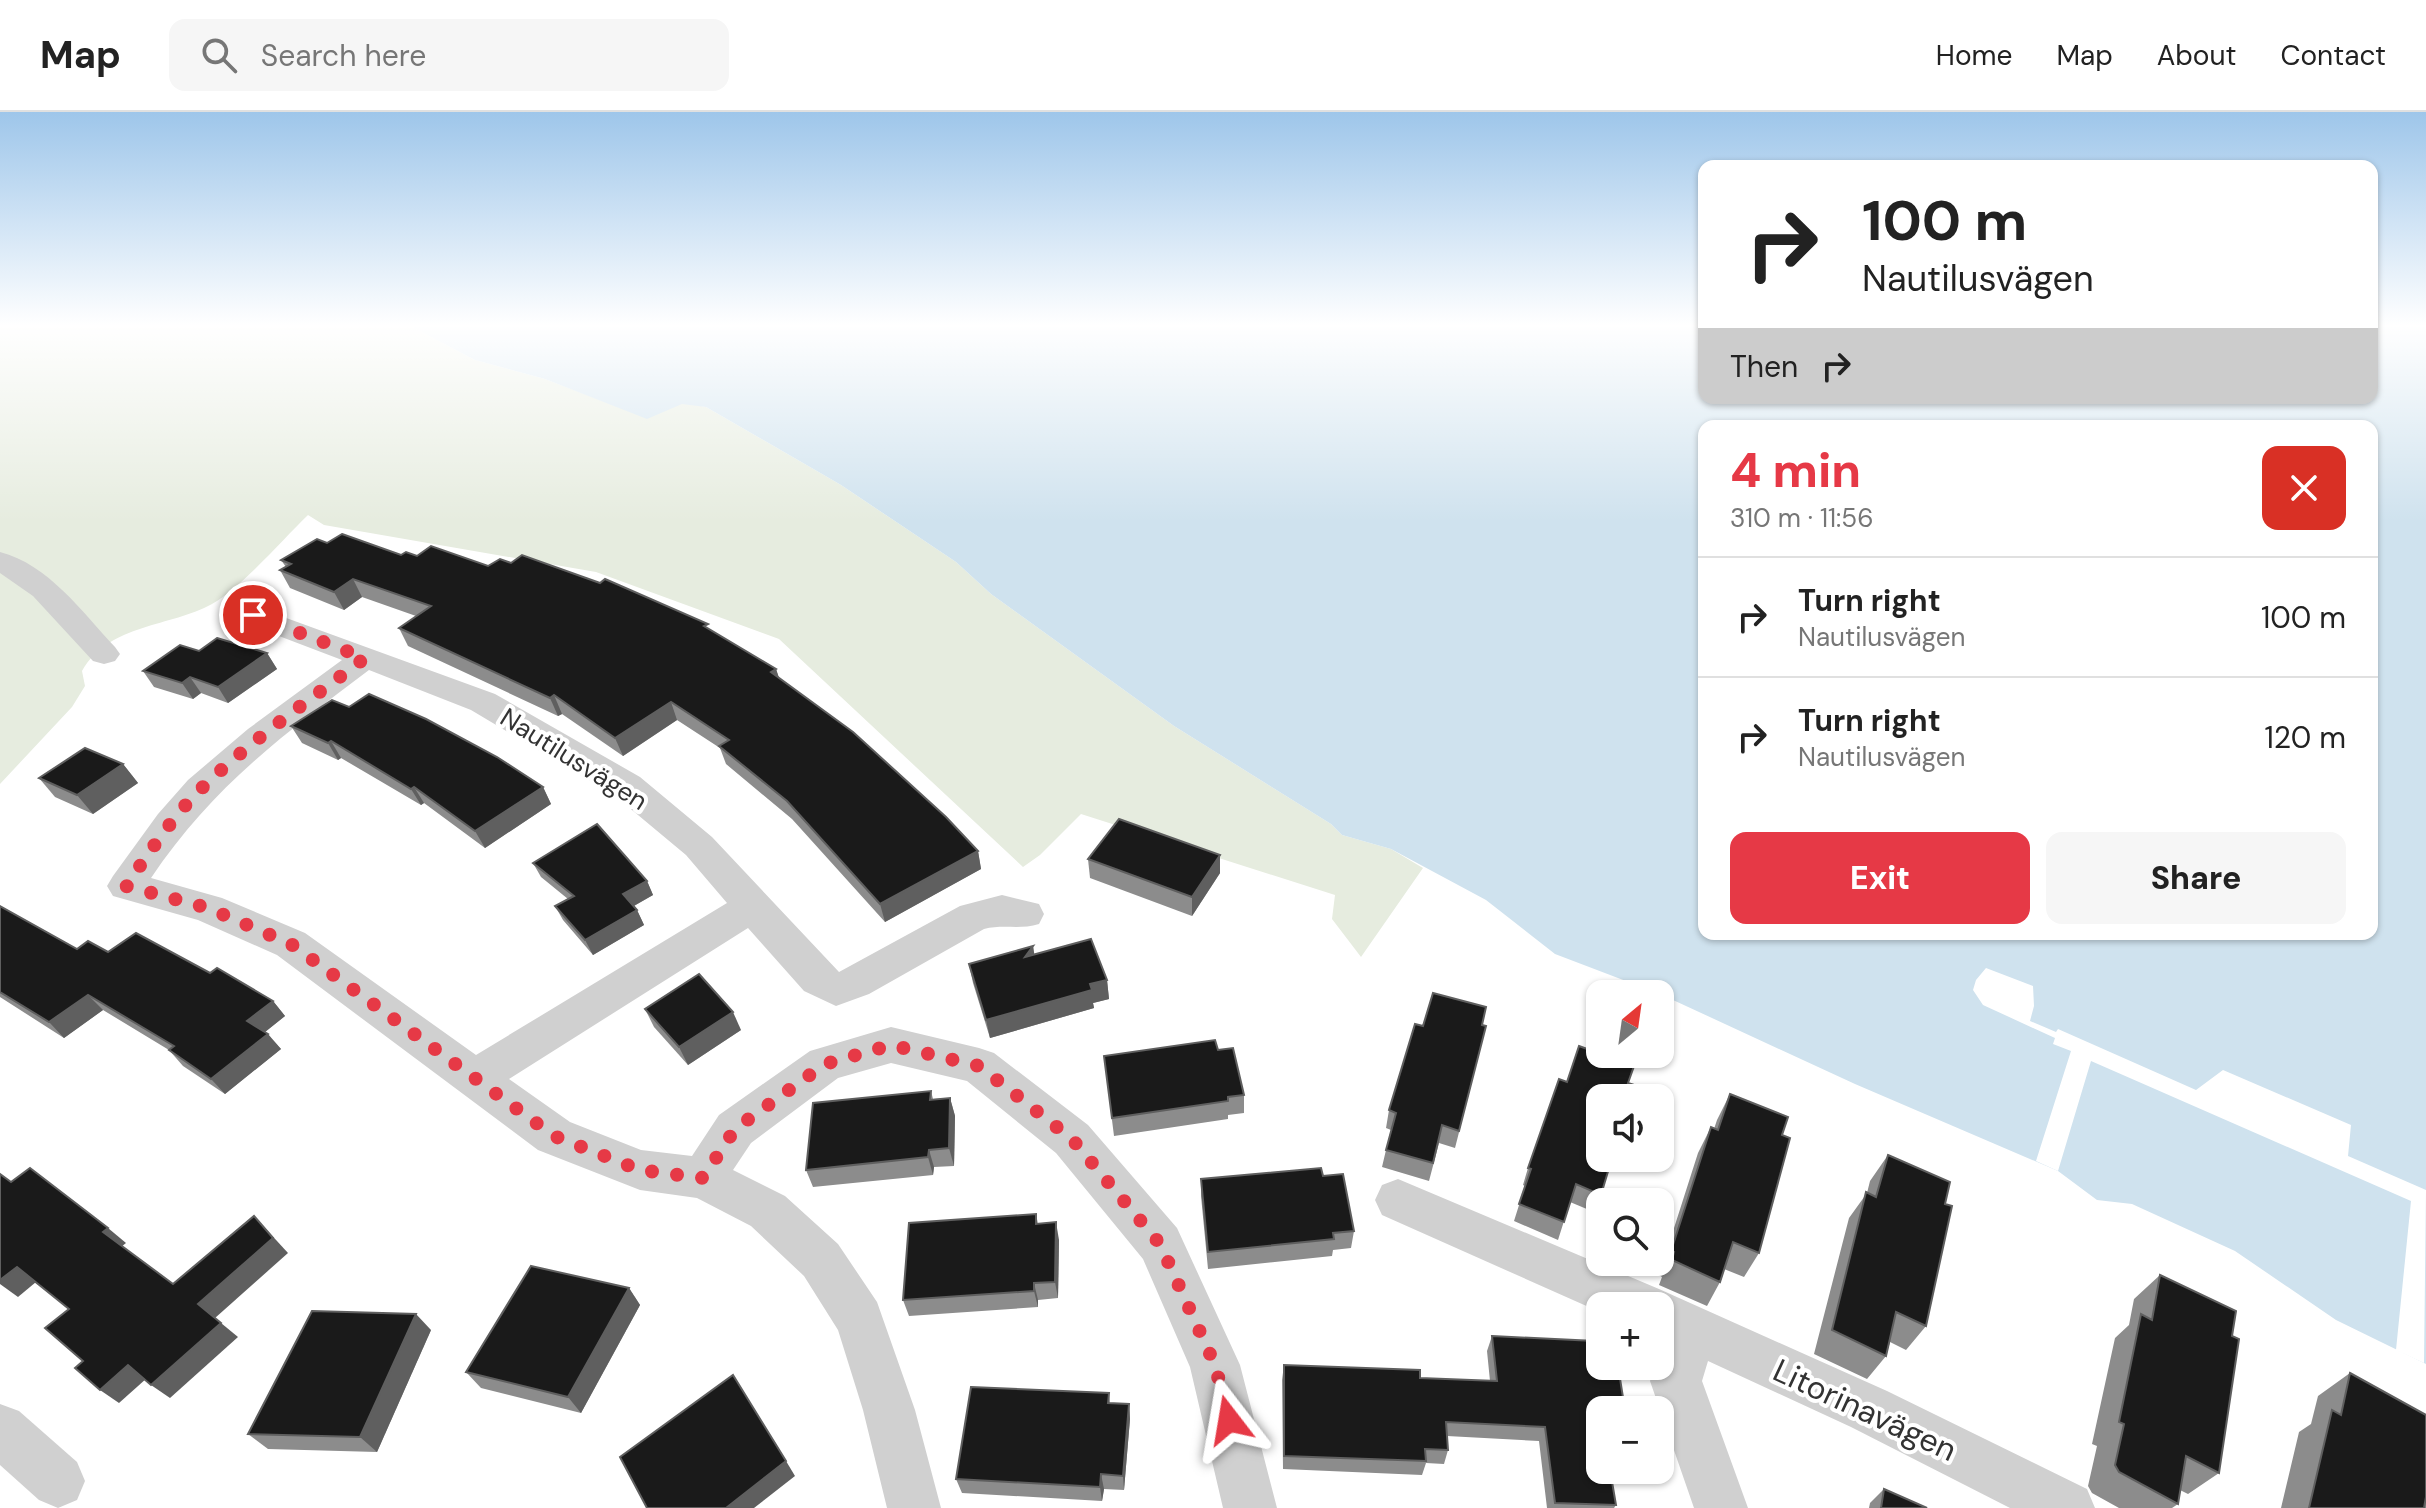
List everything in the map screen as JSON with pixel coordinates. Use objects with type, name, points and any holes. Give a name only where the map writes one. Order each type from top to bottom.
[{"type":"street","points":[[0,561],[15,568],[49,595],[104,654]]},
{"type":"street","name":"Nautilusvägen","points":[[253,615],[483,702],[627,786],[699,846],[818,980],[836,990],[855,983],[974,916],[1002,910],[1025,914]]},
{"type":"street","points":[[365,658],[272,728],[201,789],[169,824],[126,886],[208,908],[291,944],[554,1136],[640,1170],[703,1178],[768,1211],[821,1260],[859,1319],[889,1410],[914,1508]]},
{"type":"street","points":[[474,1078],[751,907]]},
{"type":"street","points":[[703,1178],[735,1129],[825,1064],[891,1045],[979,1066],[1072,1139],[1160,1244],[1215,1365],[1250,1508]]},
{"type":"street","points":[[1398,1200],[1610,1292]]},
{"type":"street","points":[[1676,1322],[1676,1381],[1721,1508]]},
{"type":"street","name":"Litorinavägen","points":[[1676,1322],[1869,1409],[2068,1508]]},
{"type":"street","points":[[0,1430],[58,1481]]},
{"type":"shaded area","points":[[0,392],[579,392],[647,418],[682,402],[706,407],[841,485],[956,562],[991,594],[1174,726],[1331,824],[1342,835],[1391,849],[1423,868],[1361,957],[1332,919],[1335,895],[1081,814],[1040,855],[1023,867],[779,639],[596,572],[324,525],[308,515],[223,597],[196,612],[125,635],[94,655],[82,671],[85,686],[72,707],[0,784]]},
{"type":"water","points":[[579,392],[1698,392],[1698,404],[2378,404],[2378,392],[2426,392],[2426,1364],[2336,1320],[2235,1251],[2132,1204],[2097,1200],[2058,1171],[1855,1084],[1674,1000],[1674,980],[1623,980],[1555,954],[1486,900],[1391,849],[1342,835],[1331,824],[1174,726],[991,594],[956,562],[841,485],[706,407],[682,404],[647,419]]},
{"type":"pier","points":[[1986,968],[2033,986],[2034,1006],[2030,1021],[2056,1032],[2058,1029],[2196,1090],[2223,1070],[2351,1125],[2348,1156],[2426,1190],[2424,1363],[2396,1350],[2411,1201],[2091,1061],[2058,1171],[2036,1161],[2071,1051],[2053,1044],[2055,1038],[1983,1005],[1973,990],[1976,980]]},
{"type":"building","points":[[342,534],[401,555],[406,552],[417,556],[431,546],[488,566],[500,559],[511,563],[522,555],[600,583],[605,579],[708,624],[704,626],[776,669],[771,672],[853,732],[946,817],[978,851],[880,904],[787,801],[719,746],[729,740],[671,702],[615,738],[554,695],[550,698],[399,628],[431,606],[353,579],[334,592],[280,570],[291,564],[281,560],[317,539],[327,543]]},
{"type":"building","points":[[217,638],[267,653],[218,687],[190,677],[182,683],[143,671],[180,645],[199,651]]},
{"type":"building","points":[[369,694],[426,719],[497,757],[543,787],[475,831],[414,787],[411,789],[331,741],[328,743],[291,726],[332,700],[349,707]]},
{"type":"building","points":[[85,748],[123,764],[77,795],[39,778]]},
{"type":"building","points":[[1119,819],[1220,855],[1192,897],[1088,859]]},
{"type":"building","points":[[597,824],[647,881],[623,894],[637,910],[585,940],[555,906],[574,896],[533,863]]},
{"type":"building","points":[[0,906],[77,949],[88,941],[108,952],[136,933],[210,973],[217,968],[273,1001],[247,1021],[268,1034],[211,1079],[169,1050],[174,1046],[88,995],[49,1022],[0,992]]},
{"type":"building","points":[[1091,939],[1107,980],[1090,984],[1092,990],[986,1020],[969,964],[1033,946],[1025,957]]},
{"type":"building","points":[[699,974],[733,1012],[679,1047],[645,1009]]},
{"type":"building","points":[[1433,993],[1486,1007],[1482,1025],[1486,1026],[1459,1131],[1442,1125],[1433,1163],[1386,1150],[1396,1113],[1389,1110],[1415,1024],[1423,1026]]},
{"type":"building","points":[[1215,1040],[1218,1050],[1233,1048],[1244,1095],[1228,1097],[1228,1101],[1112,1118],[1104,1056]]},
{"type":"building","points":[[1579,1046],[1586,1049],[1586,1068],[1633,1068],[1628,1083],[1631,1084],[1586,1084],[1586,1172],[1608,1172],[1603,1188],[1586,1188],[1576,1184],[1564,1222],[1519,1204],[1531,1169],[1528,1168],[1559,1079],[1567,1082]]},
{"type":"building","points":[[931,1091],[930,1100],[950,1098],[949,1148],[929,1150],[928,1157],[806,1170],[813,1103]]},
{"type":"building","points":[[1730,1094],[1788,1117],[1782,1135],[1790,1138],[1759,1253],[1733,1242],[1720,1282],[1674,1261],[1674,1242],[1711,1127],[1718,1130]]},
{"type":"building","points":[[1888,1155],[1950,1182],[1945,1204],[1952,1206],[1926,1326],[1896,1312],[1886,1356],[1832,1330],[1866,1192],[1876,1197]]},
{"type":"building","points":[[30,1168],[108,1228],[103,1232],[173,1284],[254,1216],[273,1238],[198,1304],[221,1323],[151,1385],[128,1365],[100,1390],[75,1368],[83,1361],[45,1328],[69,1309],[17,1267],[0,1280],[0,1174],[11,1182]]},
{"type":"building","points":[[1321,1168],[1323,1176],[1343,1174],[1354,1231],[1333,1233],[1334,1239],[1208,1252],[1201,1179]]},
{"type":"building","points":[[1036,1214],[1036,1224],[1056,1222],[1055,1282],[1034,1283],[1034,1291],[903,1300],[909,1223]]},
{"type":"building","points":[[531,1266],[629,1288],[568,1397],[466,1372]]},
{"type":"building","points":[[2160,1275],[2236,1311],[2232,1336],[2239,1339],[2219,1473],[2186,1456],[2178,1504],[2119,1472],[2115,1465],[2124,1424],[2119,1422],[2141,1314],[2152,1320]]},
{"type":"building","points":[[312,1311],[416,1314],[360,1437],[248,1434]]},
{"type":"building","points":[[1492,1336],[1586,1341],[1586,1380],[1620,1380],[1623,1396],[1586,1396],[1586,1484],[1612,1484],[1616,1505],[1555,1503],[1545,1427],[1446,1422],[1448,1450],[1425,1449],[1426,1461],[1284,1456],[1284,1365],[1420,1370],[1420,1378],[1497,1381]]},
{"type":"building","points":[[2350,1373],[2426,1415],[2424,1508],[2309,1508],[2332,1410],[2341,1415]]},
{"type":"building","points":[[733,1375],[786,1461],[726,1508],[647,1508],[620,1457]]},
{"type":"building","points":[[971,1387],[1109,1393],[1108,1403],[1129,1404],[1123,1476],[1101,1474],[1100,1487],[956,1479]]},
{"type":"building","points":[[1884,1489],[1927,1508],[1881,1508]]},
{"type":"route","points":[[253,615],[365,658],[272,728],[201,789],[169,824],[126,886],[208,908],[291,944],[554,1136],[640,1170],[703,1178],[735,1129],[825,1064],[891,1045],[979,1066],[1072,1139],[1160,1244],[1215,1365],[1229,1420]]}]
